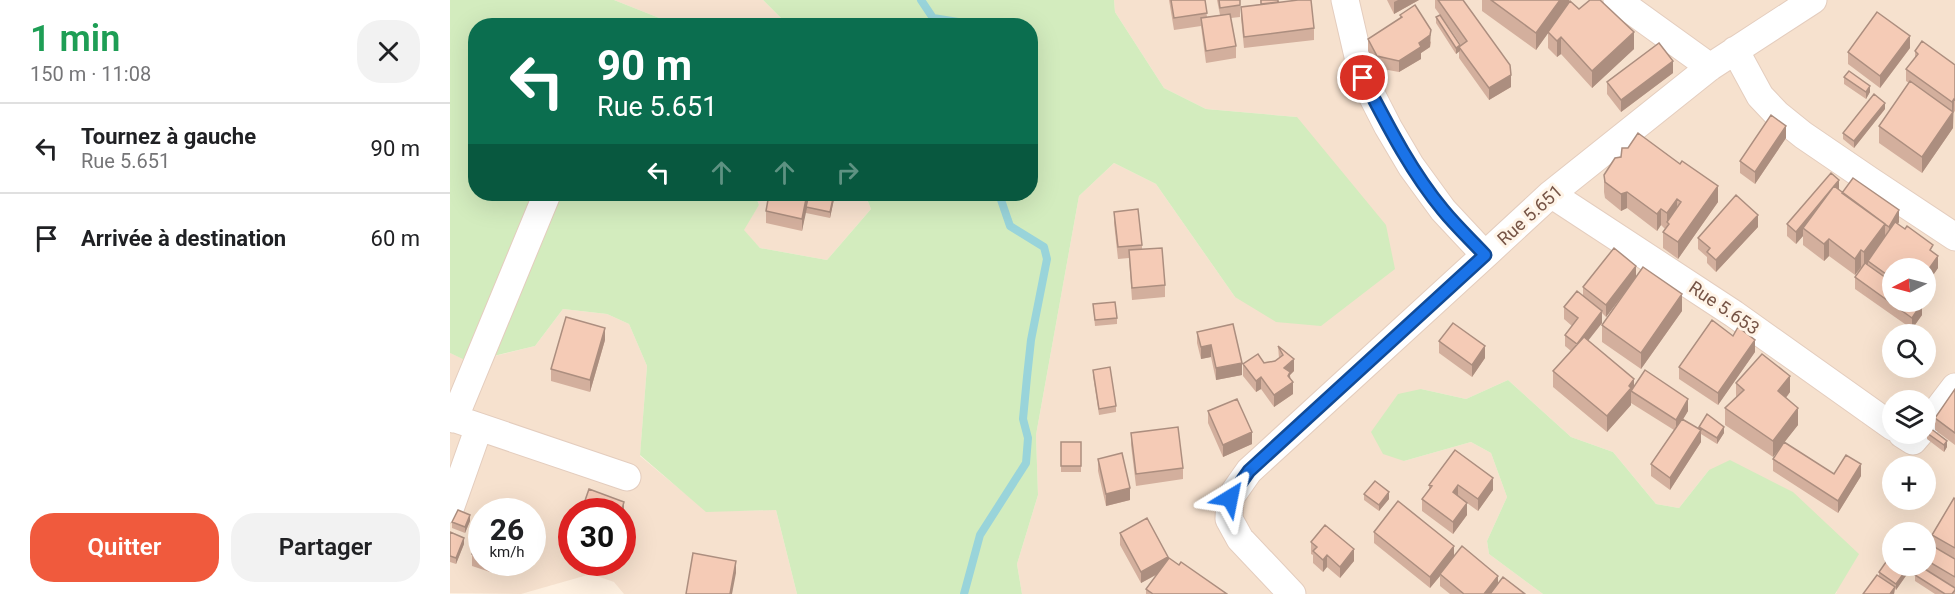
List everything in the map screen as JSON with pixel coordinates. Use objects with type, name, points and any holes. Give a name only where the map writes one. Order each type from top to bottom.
[{"type":"street","name":"Rue 5.651","points":[[1345,0],[1363,78],[1388,127],[1411,166],[1443,210],[1485,255],[1551,194],[1710,66],[1813,0]]},
{"type":"street","points":[[1617,0],[1710,66]]},
{"type":"street","points":[[1735,50],[1760,96],[1777,114],[1860,174],[1955,237]]},
{"type":"street","name":"Rue 5.653","points":[[1551,194],[1734,314],[1882,419]]},
{"type":"street","points":[[450,509],[461,421],[544,201]]},
{"type":"street","points":[[1292,594],[1240,539],[1229,519],[1230,498],[1249,471],[1485,255]]},
{"type":"street","points":[[1936,412],[1955,387]]},
{"type":"street","points":[[461,421],[627,477]]},
{"type":"shaded area","points":[[614,0],[763,0],[781,18],[659,18]]},
{"type":"shaded area","points":[[1114,0],[1955,0],[1955,594],[1835,594],[1837,592],[1709,470],[1679,508],[1656,504],[1613,452],[1571,437],[1508,380],[1466,399],[1421,389],[1404,461],[1471,442],[1491,453],[1507,497],[1487,541],[1489,554],[1543,594],[1022,594],[1017,564],[1038,495],[1036,435],[1079,196],[1114,163],[1156,184],[1235,297],[1297,117],[1206,109],[1164,88],[1115,12]]},
{"type":"shaded area","points":[[758,201],[868,201],[871,209],[827,260],[760,248],[743,230],[759,205]]},
{"type":"shaded area","points":[[563,309],[607,314],[629,324],[647,366],[640,456],[706,511],[776,510],[797,594],[624,594],[614,582],[597,576],[636,576],[636,498],[558,498],[558,576],[584,576],[521,594],[450,593],[450,353],[470,362],[535,346]]},
{"type":"green space","points":[[450,0],[614,0],[659,18],[468,18],[468,201],[758,201],[759,205],[744,230],[760,248],[827,260],[871,209],[868,201],[1038,201],[1038,18],[781,18],[763,0],[1114,0],[1115,12],[1164,88],[1206,109],[1297,117],[1386,225],[1395,269],[1321,326],[1276,322],[1235,297],[1156,184],[1114,163],[1079,196],[1036,435],[1038,495],[1017,564],[1022,594],[797,594],[776,510],[706,512],[640,455],[647,366],[629,324],[607,314],[563,309],[535,346],[469,362],[450,353]]},
{"type":"green space","points":[[1508,380],[1571,437],[1613,452],[1656,504],[1679,508],[1709,470],[1730,460],[1793,492],[1859,554],[1835,594],[1543,594],[1489,554],[1487,541],[1507,497],[1491,453],[1471,442],[1404,461],[1383,454],[1371,432],[1398,394],[1421,389],[1466,399]]},
{"type":"building","points":[[1171,0],[1205,0],[1207,13],[1174,18]]},
{"type":"building","points":[[1219,0],[1240,0],[1240,5],[1220,8]]},
{"type":"building","points":[[1261,0],[1278,0],[1278,2],[1261,4]]},
{"type":"building","points":[[1311,0],[1314,28],[1244,37],[1241,7]]},
{"type":"building","points":[[1438,0],[1463,0],[1510,65],[1511,75],[1489,88],[1459,47],[1467,41]]},
{"type":"building","points":[[1491,0],[1560,0],[1536,33]]},
{"type":"building","points":[[1590,0],[1600,0],[1634,32],[1592,71],[1561,37],[1557,41],[1548,32],[1570,1],[1579,9]]},
{"type":"building","points":[[1415,5],[1431,30],[1430,35],[1419,43],[1421,47],[1399,61],[1377,56],[1368,39],[1402,17],[1400,15]]},
{"type":"building","points":[[1877,12],[1910,36],[1880,76],[1848,52]]},
{"type":"building","points":[[1230,14],[1236,46],[1206,51],[1201,18]]},
{"type":"building","points":[[1440,15],[1460,45],[1456,48],[1436,17]]},
{"type":"building","points":[[1922,41],[1955,65],[1955,100],[1952,102],[1906,69],[1918,54],[1915,51]]},
{"type":"building","points":[[1659,43],[1673,61],[1621,100],[1607,82]]},
{"type":"building","points":[[1849,71],[1870,86],[1866,92],[1844,77]]},
{"type":"building","points":[[1910,81],[1953,112],[1922,157],[1879,126]]},
{"type":"building","points":[[1874,94],[1885,103],[1854,141],[1843,133]]},
{"type":"building","points":[[1771,115],[1786,126],[1755,172],[1740,161]]},
{"type":"building","points":[[1638,133],[1680,164],[1682,161],[1718,186],[1678,242],[1663,232],[1681,202],[1677,199],[1667,213],[1661,209],[1657,214],[1627,192],[1621,194],[1605,182],[1604,175],[1615,158],[1621,157],[1622,148],[1628,148]]},
{"type":"building","points":[[1831,173],[1839,180],[1796,232],[1787,224]]},
{"type":"building","points":[[1853,178],[1899,210],[1889,227],[1842,193]]},
{"type":"building","points":[[1834,186],[1885,224],[1864,252],[1861,250],[1855,259],[1829,239],[1824,244],[1803,228]]},
{"type":"building","points":[[1736,195],[1758,215],[1716,260],[1707,252],[1710,248],[1698,238]]},
{"type":"building","points":[[768,201],[806,201],[802,219],[766,211]]},
{"type":"building","points":[[807,201],[832,201],[830,212],[806,207]]},
{"type":"building","points":[[1138,209],[1142,245],[1118,247],[1114,212]]},
{"type":"building","points":[[1895,222],[1905,229],[1907,226],[1933,245],[1930,250],[1938,256],[1936,259],[1882,258],[1882,271],[1868,261]]},
{"type":"building","points":[[1162,248],[1165,285],[1132,288],[1129,250]]},
{"type":"building","points":[[1614,248],[1636,266],[1606,305],[1583,287]]},
{"type":"building","points":[[1865,263],[1882,275],[1882,296],[1855,277]]},
{"type":"building","points":[[1643,267],[1682,294],[1641,353],[1602,325]]},
{"type":"building","points":[[1577,291],[1602,311],[1577,344],[1565,335],[1578,318],[1564,307]]},
{"type":"building","points":[[1115,302],[1117,318],[1095,320],[1093,304]]},
{"type":"building","points":[[1904,312],[1916,312],[1912,318]]},
{"type":"building","points":[[566,317],[605,328],[590,380],[551,369]]},
{"type":"building","points":[[1712,320],[1733,336],[1738,327],[1755,340],[1718,393],[1679,367]]},
{"type":"building","points":[[1453,323],[1485,346],[1472,365],[1439,341]]},
{"type":"building","points":[[1233,324],[1242,363],[1216,368],[1211,345],[1201,347],[1197,332]]},
{"type":"building","points":[[1584,337],[1634,379],[1629,386],[1631,388],[1607,416],[1553,371]]},
{"type":"building","points":[[1278,346],[1294,359],[1284,368],[1290,372],[1288,376],[1293,382],[1274,395],[1261,377],[1256,381],[1243,364],[1258,354],[1264,363],[1275,361],[1283,355]]},
{"type":"building","points":[[1762,354],[1790,376],[1778,391],[1798,408],[1773,441],[1725,408],[1744,390],[1736,383]]},
{"type":"building","points":[[1110,367],[1116,406],[1099,409],[1093,370]]},
{"type":"building","points":[[1645,370],[1688,399],[1676,420],[1631,391]]},
{"type":"building","points":[[1955,389],[1955,433],[1936,417]]},
{"type":"building","points":[[1237,399],[1252,432],[1223,445],[1208,411]]},
{"type":"building","points":[[1707,414],[1724,427],[1717,438],[1699,427]]},
{"type":"building","points":[[1682,419],[1701,430],[1670,478],[1651,464]]},
{"type":"building","points":[[1178,427],[1183,468],[1136,474],[1131,433]]},
{"type":"building","points":[[1936,433],[1947,441],[1944,445],[1936,439]]},
{"type":"building","points":[[1061,442],[1081,442],[1081,466],[1061,466]]},
{"type":"building","points":[[1784,442],[1834,474],[1846,455],[1861,464],[1838,501],[1773,459]]},
{"type":"building","points":[[1455,450],[1493,478],[1478,499],[1458,485],[1453,492],[1467,503],[1453,522],[1422,499],[1432,486],[1429,485]]},
{"type":"building","points":[[1122,453],[1130,488],[1106,494],[1098,459]]},
{"type":"building","points":[[1375,481],[1389,492],[1379,505],[1364,494]]},
{"type":"building","points":[[589,489],[613,498],[586,498]]},
{"type":"building","points":[[1954,498],[1955,548],[1936,537],[1936,528]]},
{"type":"building","points":[[1398,501],[1454,546],[1430,577],[1374,532]]},
{"type":"building","points":[[458,510],[468,514],[465,527],[452,522]]},
{"type":"building","points":[[1147,518],[1168,557],[1141,572],[1120,533]]},
{"type":"building","points":[[1325,525],[1354,549],[1340,567],[1327,555],[1323,560],[1313,551],[1317,547],[1311,542]]},
{"type":"building","points":[[450,532],[464,538],[456,558],[450,556]]},
{"type":"building","points":[[1462,546],[1498,576],[1484,594],[1464,594],[1440,574]]},
{"type":"building","points":[[1936,548],[1955,559],[1955,577],[1936,566]]},
{"type":"building","points":[[693,553],[736,561],[730,594],[686,594]]},
{"type":"building","points":[[1169,558],[1179,565],[1181,562],[1227,594],[1153,594],[1146,589]]},
{"type":"building","points":[[1877,575],[1895,587],[1890,594],[1863,594]]},
{"type":"building","points":[[1885,576],[1902,576],[1896,584]]},
{"type":"building","points":[[1917,576],[1936,576],[1955,588],[1952,594],[1945,594]]},
{"type":"building","points":[[1503,577],[1525,594],[1490,594]]},
{"type":"waterway","points":[[921,0],[933,18]]},
{"type":"waterway","points":[[964,594],[980,535],[1026,463],[1028,438],[1023,419],[1027,377],[1031,340],[1047,259],[1044,247],[1010,226],[1001,201]]},
{"type":"route","points":[[1230,498],[1249,471],[1485,255],[1443,210],[1411,166],[1363,78]]}]
